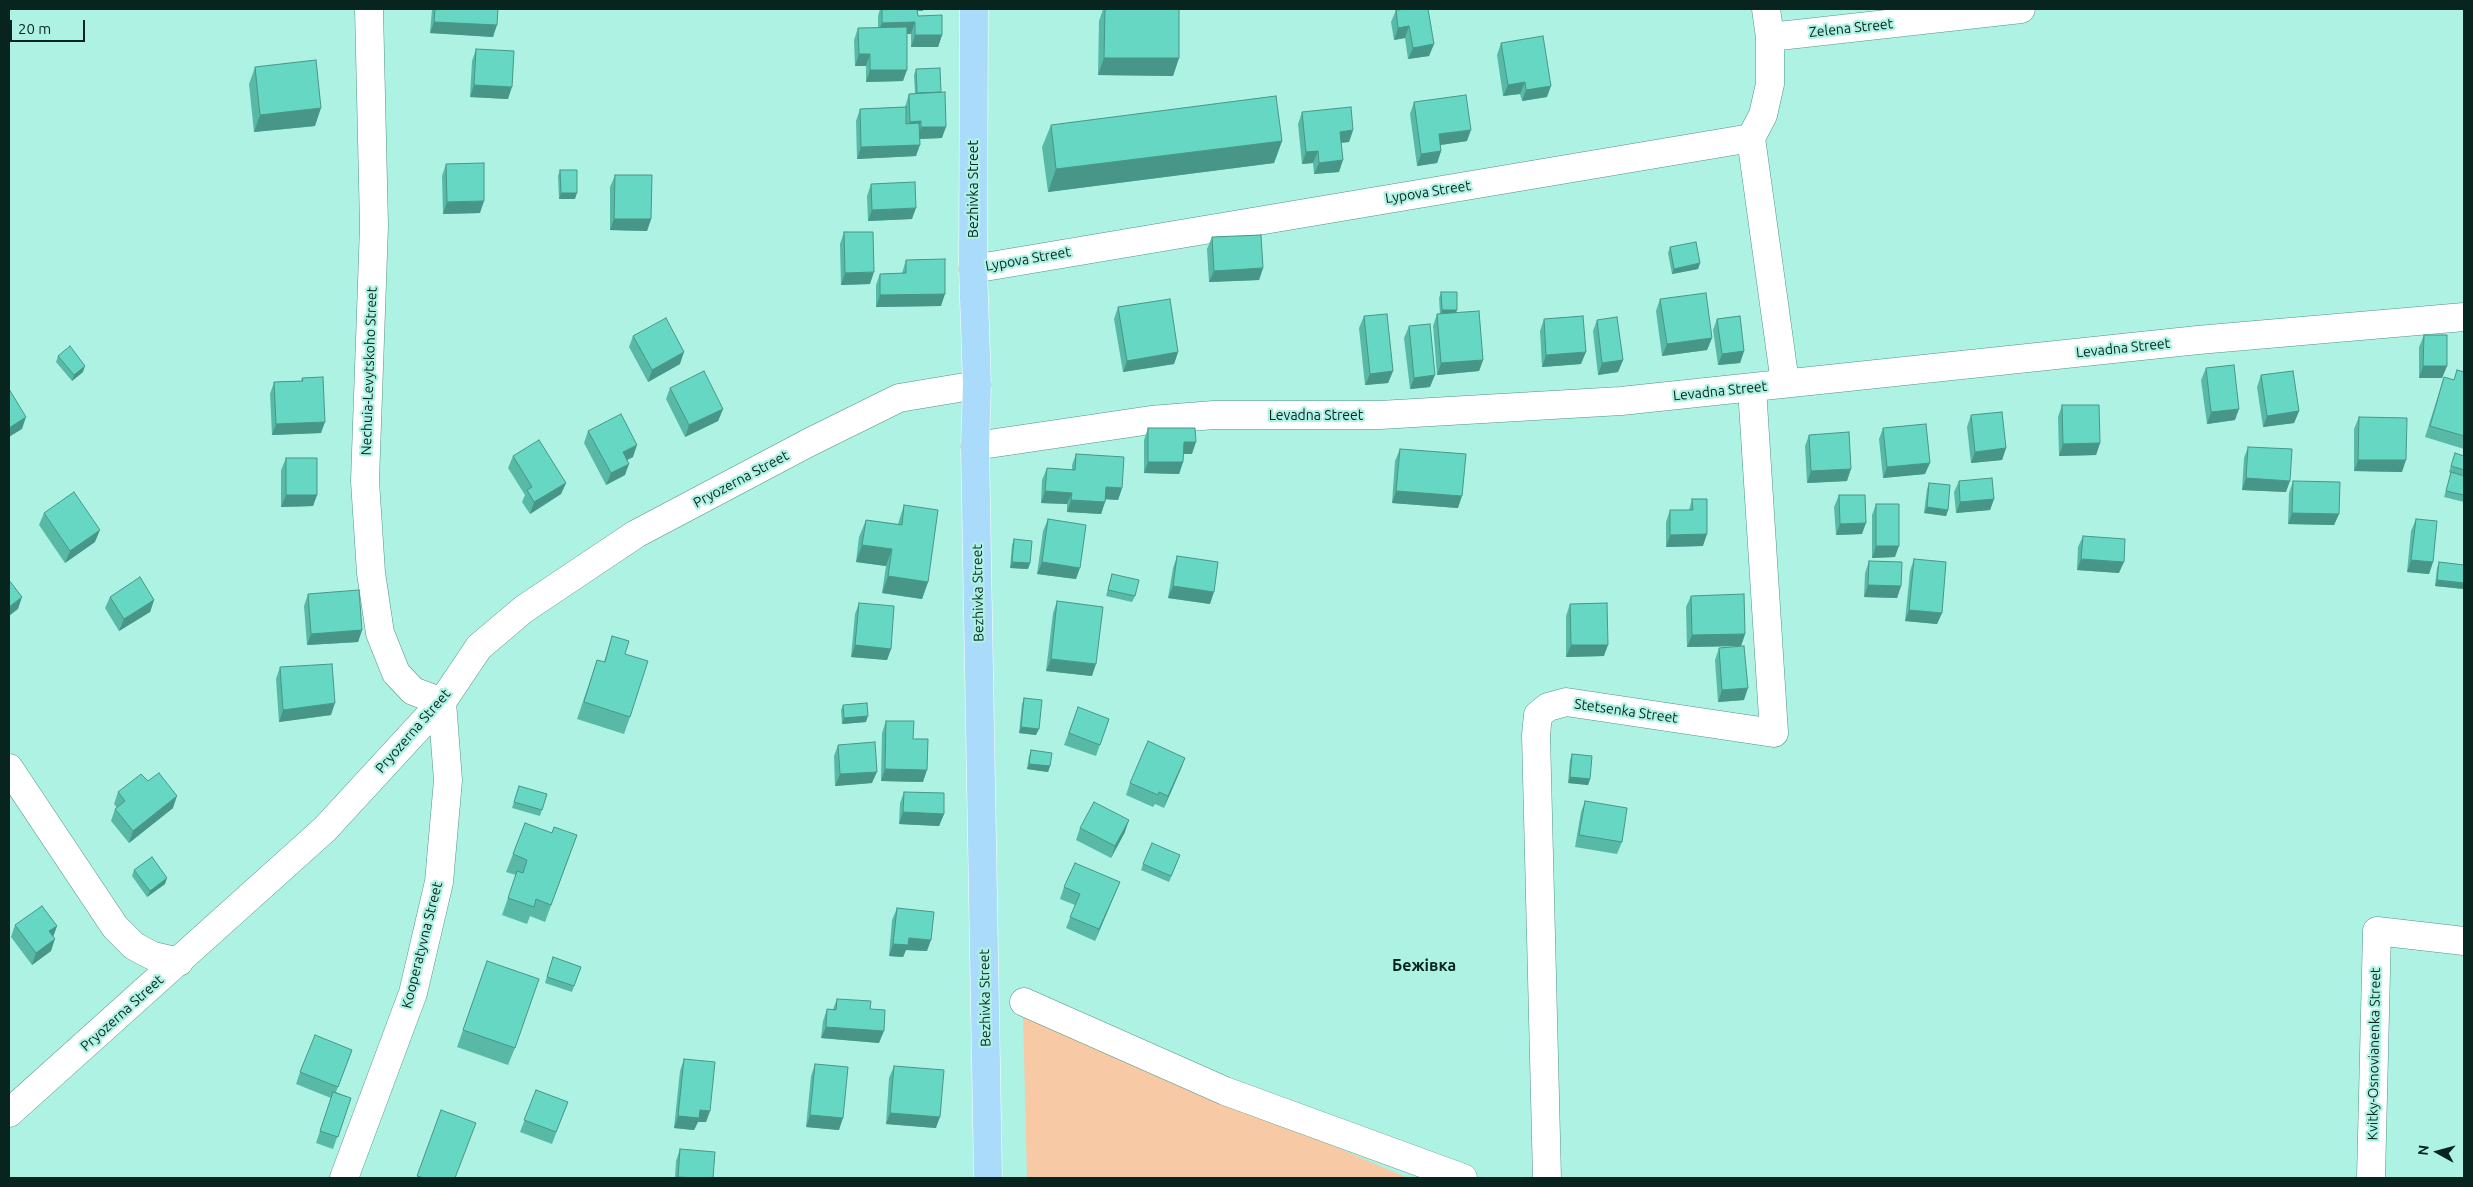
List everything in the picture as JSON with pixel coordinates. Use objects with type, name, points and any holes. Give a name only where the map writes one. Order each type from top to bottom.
[{"type":"main road","name":"Bezhivka Street","points":[[974,9],[973,268],[977,385],[975,446],[988,1178]]},
{"type":"street","name":"Nechuia-Levytskoho Street","points":[[369,9],[374,226],[365,482],[371,573],[380,633],[396,673],[413,691],[442,702]]},
{"type":"street","points":[[1766,9],[1770,37],[1770,84],[1763,115],[1751,138],[1785,383]]},
{"type":"street","name":"Zelena Street","points":[[1770,37],[2021,9]]},
{"type":"street","name":"Lypova Street","points":[[973,268],[1751,138]]},
{"type":"street","name":"Levadna Street","points":[[975,446],[1152,420],[1214,415],[1380,415],[1621,402],[2198,340],[2464,317]]},
{"type":"street","name":"Pryozerna Street","points":[[9,1113],[325,829],[442,702],[479,647],[524,609],[636,534],[808,443],[899,398],[977,385]]},
{"type":"street","name":"Stetsenka Street","points":[[1547,1178],[1536,735],[1538,715],[1548,707],[1566,702],[1774,733],[1752,388]]},
{"type":"street","name":"Kooperatyvna Street","points":[[344,1178],[413,993],[439,882],[448,780],[442,702]]},
{"type":"street","points":[[9,768],[115,927],[134,946],[153,956],[179,962]]},
{"type":"street","name":"Kvitky-Osnovianenka Street","points":[[2371,1178],[2377,931],[2464,941]]},
{"type":"street","points":[[1024,1002],[1225,1091],[1462,1178]]},
{"type":"shaded area","points":[[1023,1012],[1408,1178],[1027,1178]]},
{"type":"building","points":[[435,9],[498,9],[497,25],[434,22]]},
{"type":"building","points":[[882,9],[917,9],[918,16],[942,15],[942,35],[915,35],[915,22],[882,23]]},
{"type":"building","points":[[1105,9],[1179,9],[1179,58],[1104,58]]},
{"type":"building","points":[[1428,9],[1434,44],[1413,48],[1409,26],[1398,28],[1396,10]]},
{"type":"building","points":[[907,27],[907,70],[870,70],[870,54],[859,54],[858,28]]},
{"type":"building","points":[[1543,36],[1551,86],[1526,90],[1525,82],[1508,85],[1501,43]]},
{"type":"building","points":[[476,49],[514,51],[512,87],[474,85]]},
{"type":"building","points":[[316,60],[321,108],[260,115],[255,67]]},
{"type":"building","points":[[940,68],[941,92],[917,93],[916,69]]},
{"type":"building","points":[[945,92],[946,127],[921,127],[921,121],[910,122],[909,94]]},
{"type":"building","points":[[1466,95],[1471,130],[1439,134],[1441,151],[1421,154],[1414,102]]},
{"type":"building","points":[[1276,96],[1282,141],[1056,169],[1051,125]]},
{"type":"building","points":[[906,107],[906,124],[919,123],[920,145],[861,147],[860,109]]},
{"type":"building","points":[[1351,107],[1353,130],[1340,132],[1343,160],[1319,163],[1318,151],[1306,152],[1302,112]]},
{"type":"building","points":[[484,163],[484,201],[447,202],[446,164]]},
{"type":"building","points":[[560,170],[577,170],[577,193],[561,193]]},
{"type":"building","points":[[615,175],[652,175],[651,219],[614,219]]},
{"type":"building","points":[[915,182],[916,208],[872,210],[871,184]]},
{"type":"building","points":[[844,232],[873,232],[874,272],[845,273]]},
{"type":"building","points":[[1261,235],[1263,268],[1214,271],[1212,237]]},
{"type":"building","points":[[1696,242],[1700,263],[1674,269],[1670,247]]},
{"type":"building","points":[[945,259],[945,294],[880,295],[880,274],[906,273],[906,260]]},
{"type":"building","points":[[1441,292],[1457,292],[1457,310],[1442,310]]},
{"type":"building","points":[[1706,293],[1712,338],[1667,344],[1660,299]]},
{"type":"building","points":[[1170,299],[1178,352],[1127,361],[1118,307]]},
{"type":"building","points":[[1479,311],[1483,360],[1441,363],[1437,314]]},
{"type":"building","points":[[1387,314],[1393,371],[1370,374],[1364,316]]},
{"type":"building","points":[[1583,316],[1586,352],[1546,355],[1544,319]]},
{"type":"building","points":[[1740,316],[1744,351],[1722,354],[1717,319]]},
{"type":"building","points":[[1617,317],[1623,360],[1602,363],[1597,320]]},
{"type":"building","points":[[666,318],[684,352],[652,370],[633,336]]},
{"type":"building","points":[[1430,324],[1435,375],[1414,378],[1409,326]]},
{"type":"building","points":[[2424,335],[2447,335],[2447,366],[2423,366]]},
{"type":"building","points":[[70,346],[85,366],[74,375],[58,356]]},
{"type":"building","points":[[2234,365],[2239,409],[2211,412],[2206,368]]},
{"type":"building","points":[[2457,370],[2464,372],[2464,436],[2430,426],[2444,377],[2454,380]]},
{"type":"building","points":[[704,371],[723,409],[689,425],[670,388]]},
{"type":"building","points":[[2293,371],[2299,411],[2267,416],[2261,375]]},
{"type":"building","points":[[323,377],[325,422],[276,424],[274,382],[303,381],[302,378]]},
{"type":"building","points":[[9,389],[26,417],[9,428]]},
{"type":"building","points":[[2062,405],[2099,405],[2100,443],[2063,444]]},
{"type":"building","points":[[2002,412],[2006,448],[1975,452],[1971,415]]},
{"type":"building","points":[[621,414],[637,445],[623,452],[629,464],[611,473],[588,431]]},
{"type":"building","points":[[2359,417],[2407,418],[2406,460],[2358,460]]},
{"type":"building","points":[[1926,424],[1930,463],[1887,467],[1883,428]]},
{"type":"building","points":[[1148,428],[1195,428],[1196,442],[1184,442],[1183,462],[1148,462]]},
{"type":"building","points":[[1849,432],[1851,469],[1811,471],[1809,435]]},
{"type":"building","points":[[539,440],[566,483],[534,502],[527,490],[532,487],[513,456]]},
{"type":"building","points":[[2248,447],[2292,449],[2290,481],[2246,478]]},
{"type":"building","points":[[1400,449],[1466,454],[1462,496],[1396,491]]},
{"type":"building","points":[[2455,453],[2464,456],[2464,470],[2451,466]]},
{"type":"building","points":[[1076,454],[1124,457],[1122,488],[1106,487],[1105,502],[1071,500],[1072,493],[1045,491],[1047,468],[1075,470]]},
{"type":"building","points":[[286,458],[317,458],[317,495],[286,495]]},
{"type":"building","points":[[2451,472],[2464,476],[2464,495],[2446,491]]},
{"type":"building","points":[[1992,478],[1994,499],[1960,502],[1959,481]]},
{"type":"building","points":[[2293,481],[2340,482],[2339,514],[2292,513]]},
{"type":"building","points":[[1929,483],[1950,485],[1948,510],[1927,507]]},
{"type":"building","points":[[74,492],[100,530],[70,551],[44,513]]},
{"type":"building","points":[[1839,495],[1865,495],[1866,523],[1840,524]]},
{"type":"building","points":[[1692,499],[1707,499],[1707,534],[1670,535],[1670,510],[1693,510]]},
{"type":"building","points":[[1876,504],[1899,504],[1899,546],[1876,546]]},
{"type":"building","points":[[904,505],[938,510],[928,582],[888,576],[892,549],[862,545],[866,520],[902,525]]},
{"type":"building","points":[[1048,519],[1086,525],[1080,568],[1042,562]]},
{"type":"building","points":[[2416,519],[2437,521],[2433,562],[2411,560]]},
{"type":"building","points":[[2083,536],[2125,539],[2124,562],[2081,559]]},
{"type":"building","points":[[1014,539],[1032,541],[1030,563],[1012,562]]},
{"type":"building","points":[[1177,556],[1218,562],[1214,592],[1173,586]]},
{"type":"building","points":[[1914,559],[1946,562],[1942,613],[1909,610]]},
{"type":"building","points":[[1869,561],[1902,562],[1901,586],[1868,585]]},
{"type":"building","points":[[2439,562],[2464,565],[2464,583],[2437,580]]},
{"type":"building","points":[[1112,574],[1139,580],[1135,596],[1108,590]]},
{"type":"building","points":[[140,577],[154,600],[124,619],[110,597]]},
{"type":"building","points":[[9,580],[22,597],[9,607]]},
{"type":"building","points":[[359,590],[362,630],[311,634],[308,594]]},
{"type":"building","points":[[1744,594],[1745,634],[1692,635],[1691,596]]},
{"type":"building","points":[[1057,601],[1103,607],[1096,664],[1051,659]]},
{"type":"building","points":[[859,603],[894,606],[891,649],[855,645]]},
{"type":"building","points":[[1607,603],[1608,645],[1571,645],[1570,604]]},
{"type":"building","points":[[612,636],[629,641],[625,654],[648,661],[630,717],[584,702],[597,660],[605,662]]},
{"type":"building","points":[[1744,646],[1748,688],[1722,690],[1719,648]]},
{"type":"building","points":[[332,664],[335,703],[283,710],[280,667]]},
{"type":"building","points":[[1024,698],[1042,700],[1039,729],[1021,727]]},
{"type":"building","points":[[867,703],[868,716],[844,718],[843,705]]},
{"type":"building","points":[[1078,707],[1109,719],[1100,745],[1069,733]]},
{"type":"building","points":[[886,721],[914,721],[913,739],[928,739],[927,770],[885,769]]},
{"type":"building","points":[[1148,741],[1185,758],[1168,796],[1159,792],[1158,795],[1130,783]]},
{"type":"building","points":[[875,742],[877,772],[840,774],[838,745]]},
{"type":"building","points":[[1031,750],[1052,753],[1050,766],[1029,764]]},
{"type":"building","points":[[1572,754],[1592,756],[1590,779],[1570,777]]},
{"type":"building","points":[[159,773],[177,796],[133,831],[115,809],[125,801],[118,792],[141,774],[148,781]]},
{"type":"building","points":[[519,786],[547,794],[542,810],[514,802]]},
{"type":"building","points":[[904,792],[944,793],[944,814],[903,812]]},
{"type":"building","points":[[1585,801],[1627,808],[1622,842],[1579,835]]},
{"type":"building","points":[[1094,802],[1129,820],[1115,846],[1080,828]]},
{"type":"building","points":[[525,823],[552,833],[554,827],[577,835],[551,905],[536,899],[534,907],[508,898],[517,871],[523,873],[527,860],[513,854]]},
{"type":"building","points":[[1152,843],[1180,855],[1171,876],[1143,864]]},
{"type":"building","points":[[152,857],[167,878],[150,891],[134,870]]},
{"type":"building","points":[[1075,863],[1120,882],[1099,929],[1070,917],[1080,894],[1064,887]]},
{"type":"building","points":[[42,906],[57,926],[49,931],[55,939],[36,953],[15,925]]},
{"type":"building","points":[[897,908],[934,912],[931,940],[909,938],[908,945],[893,944]]},
{"type":"building","points":[[553,957],[581,967],[574,986],[547,977]]},
{"type":"building","points":[[487,961],[539,979],[515,1048],[463,1030]]},
{"type":"building","points":[[837,999],[871,1001],[870,1009],[885,1010],[884,1031],[826,1027],[827,1009],[836,1010]]},
{"type":"building","points":[[315,1035],[352,1050],[338,1087],[300,1072]]},
{"type":"building","points":[[684,1059],[715,1062],[710,1111],[700,1110],[699,1118],[678,1116]]},
{"type":"building","points":[[815,1064],[848,1067],[843,1118],[810,1115]]},
{"type":"building","points":[[894,1066],[944,1070],[940,1117],[890,1113]]},
{"type":"building","points":[[536,1090],[568,1102],[556,1132],[524,1120]]},
{"type":"building","points":[[333,1092],[351,1098],[338,1137],[320,1131]]},
{"type":"building","points":[[441,1110],[476,1123],[455,1178],[424,1178],[417,1176]]},
{"type":"building","points":[[680,1149],[715,1152],[713,1178],[678,1177]]},
{"type":"district","name":"Бежівка","points":[[1424,966]]}]
